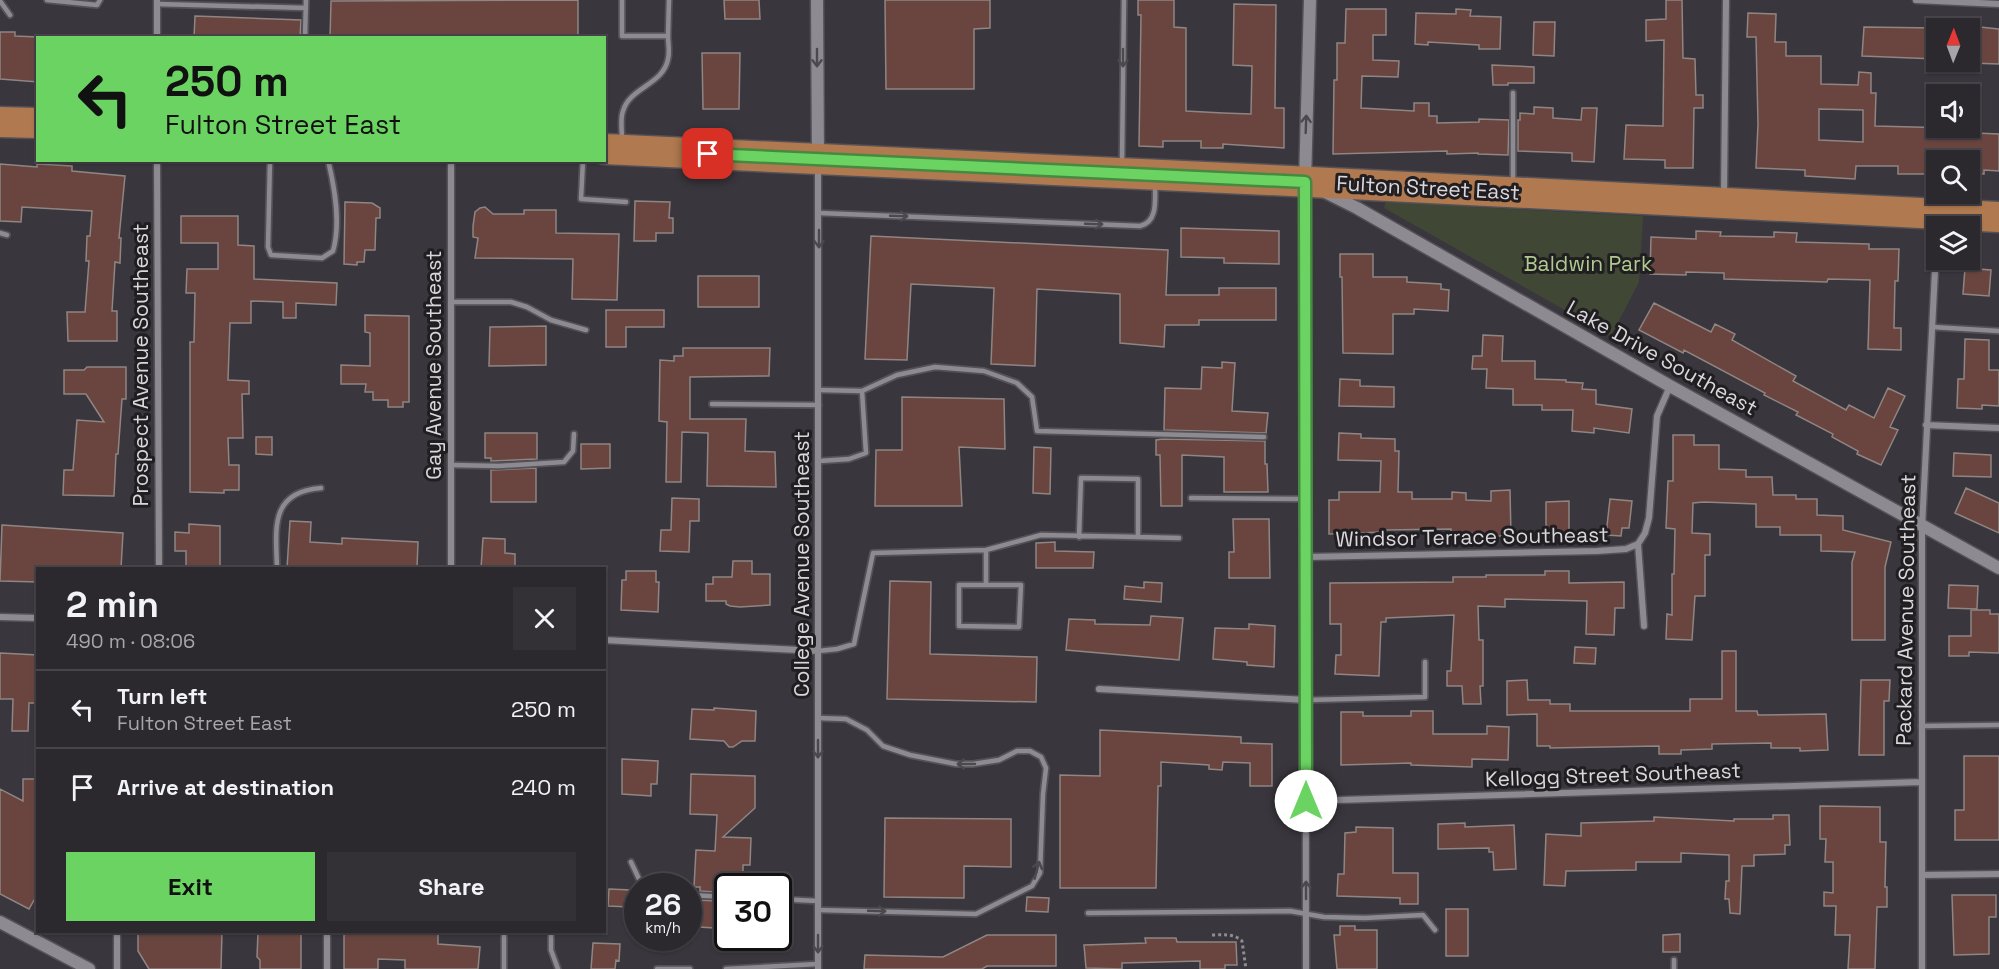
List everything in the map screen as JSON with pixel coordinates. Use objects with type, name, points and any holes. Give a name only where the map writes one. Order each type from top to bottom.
[{"type":"main road","points":[[817,0],[818,160]]},
{"type":"main road","points":[[1305,182],[1311,0]]},
{"type":"main road","points":[[0,122],[36,123]]},
{"type":"main road","name":"Fulton Street East","points":[[613,150],[1305,182],[1938,218],[1999,217]]},
{"type":"main road","name":"Lake Drive Southeast","points":[[1305,182],[1377,219],[1670,386],[1999,568]]},
{"type":"main road","points":[[0,922],[89,969]]},
{"type":"street","points":[[1723,204],[1726,0]]},
{"type":"street","points":[[1916,0],[1999,4]]},
{"type":"street","points":[[157,2],[157,36]]},
{"type":"street","name":"College Avenue Southeast","points":[[818,160],[818,966]]},
{"type":"street","name":"Prospect Avenue Southeast","points":[[157,162],[159,567]]},
{"type":"street","name":"Gay Avenue Southeast","points":[[451,162],[451,567]]},
{"type":"street","points":[[1305,182],[1306,969]]},
{"type":"street","name":"Packard Avenue Southeast","points":[[1922,969],[1922,526],[1935,270]]},
{"type":"street","points":[[1644,626],[1638,544],[1648,519],[1657,416],[1670,386]]},
{"type":"street","points":[[1926,425],[1999,428]]},
{"type":"street","name":"Windsor Terrace Southeast","points":[[1307,557],[1597,551],[1626,549],[1638,544]]},
{"type":"street","points":[[0,617],[36,618]]},
{"type":"street","points":[[606,640],[818,651]]},
{"type":"street","points":[[1099,688],[1307,700]]},
{"type":"street","name":"Kellogg Street Southeast","points":[[1306,801],[1921,782]]},
{"type":"street","points":[[1922,875],[1999,874]]},
{"type":"street","points":[[117,933],[117,969]]},
{"type":"street","points":[[327,933],[327,969]]},
{"type":"lane","points":[[47,0],[97,5],[100,0]]},
{"type":"lane","points":[[305,36],[306,0]]},
{"type":"lane","points":[[622,0],[622,36],[668,36]]},
{"type":"lane","points":[[613,150],[622,111],[629,99],[658,78],[668,60],[669,0]]},
{"type":"lane","points":[[1122,173],[1124,0]]},
{"type":"lane","points":[[0,1],[10,15]]},
{"type":"lane","points":[[157,2],[306,8]]},
{"type":"lane","points":[[1512,193],[1513,93]]},
{"type":"lane","points":[[270,162],[268,247],[271,255],[322,258],[333,251],[336,240],[334,188],[328,162]]},
{"type":"lane","points":[[583,162],[581,200],[626,202]]},
{"type":"lane","points":[[819,213],[1140,226],[1149,222],[1154,214],[1156,175]]},
{"type":"lane","points":[[0,233],[7,234]]},
{"type":"lane","points":[[451,302],[512,302],[528,307],[551,320],[586,330]]},
{"type":"lane","points":[[1932,327],[1999,331]]},
{"type":"lane","points":[[819,390],[862,391],[897,375],[935,367],[984,371],[1017,383],[1032,397],[1037,431],[1264,437]]},
{"type":"lane","points":[[819,461],[849,459],[866,453],[862,391]]},
{"type":"lane","points":[[712,404],[819,405]]},
{"type":"lane","points":[[451,465],[499,466],[564,462],[573,451],[574,434]]},
{"type":"lane","points":[[1080,537],[1081,478],[1138,479],[1138,537]]},
{"type":"lane","points":[[277,567],[275,528],[282,507],[290,498],[312,489],[321,488]]},
{"type":"lane","points":[[1191,498],[1306,499]]},
{"type":"lane","points":[[818,651],[854,644],[873,553],[986,550],[1041,535],[1179,538]]},
{"type":"lane","points":[[986,550],[986,585]]},
{"type":"lane","points":[[959,585],[986,585],[1021,585],[1019,627],[959,626],[959,585]]},
{"type":"lane","points":[[1307,700],[1425,698],[1425,662]]},
{"type":"lane","points":[[818,718],[846,718],[867,730],[883,746],[910,755],[974,765],[999,759],[1017,751],[1030,751],[1041,757],[1046,768],[1040,873],[1032,886],[976,914],[818,910]]},
{"type":"lane","points":[[1921,726],[1999,725]]},
{"type":"lane","points":[[631,862],[636,873]]},
{"type":"lane","points":[[792,900],[818,901]]},
{"type":"lane","points":[[1088,913],[1290,910],[1324,916],[1365,918],[1423,915],[1434,930]]},
{"type":"lane","points":[[504,933],[504,969]]},
{"type":"lane","points":[[551,933],[550,950],[558,969]]},
{"type":"lane","points":[[1674,960],[1674,969]]},
{"type":"lane","points":[[726,969],[818,966]]},
{"type":"lane","points":[[657,969],[690,969]]},
{"type":"path","points":[[1212,935],[1237,936],[1242,941],[1246,969]]},
{"type":"green space","name":"Baldwin Park","points":[[1418,198],[1474,201],[1474,207],[1643,216],[1639,282],[1611,336],[1384,208],[1386,202],[1393,203]]},
{"type":"building","points":[[578,0],[578,36],[330,36],[331,1]]},
{"type":"building","points":[[724,0],[759,0],[760,19],[725,19]]},
{"type":"building","points":[[885,0],[990,0],[990,28],[974,29],[974,89],[886,89]]},
{"type":"building","points":[[1138,0],[1174,0],[1174,27],[1186,28],[1186,111],[1223,113],[1251,114],[1252,66],[1233,65],[1234,4],[1276,5],[1275,108],[1284,108],[1284,148],[1223,144],[1223,148],[1201,148],[1201,141],[1163,141],[1163,147],[1139,146],[1141,15],[1138,15]]},
{"type":"building","points":[[1666,0],[1682,0],[1683,58],[1695,59],[1696,95],[1703,95],[1703,108],[1694,108],[1693,168],[1665,168],[1665,160],[1624,159],[1626,125],[1663,126],[1664,40],[1646,41],[1646,20],[1666,19]]},
{"type":"building","points":[[1346,9],[1386,9],[1386,35],[1373,35],[1373,60],[1399,61],[1398,77],[1362,76],[1361,108],[1414,111],[1414,103],[1429,103],[1429,116],[1437,116],[1437,123],[1479,122],[1479,119],[1509,120],[1508,155],[1447,154],[1447,151],[1333,154],[1337,43],[1345,43]]},
{"type":"building","points":[[1456,9],[1471,10],[1470,16],[1501,17],[1500,49],[1479,49],[1479,45],[1428,42],[1428,45],[1415,44],[1416,13],[1456,14]]},
{"type":"building","points":[[1748,13],[1776,14],[1775,42],[1786,42],[1786,56],[1821,56],[1821,84],[1858,85],[1859,72],[1871,73],[1871,93],[1876,93],[1875,126],[1926,127],[1926,138],[1980,138],[1980,133],[1999,134],[1999,171],[1984,170],[1984,174],[1980,174],[1980,150],[1926,150],[1926,174],[1898,174],[1898,166],[1856,166],[1855,179],[1805,176],[1805,170],[1756,168],[1758,124],[1756,37],[1747,37]],"holes":[[[1819,109],[1863,110],[1863,142],[1819,140]]]},
{"type":"building","points":[[195,16],[301,20],[300,36],[194,36]]},
{"type":"building","points":[[1534,22],[1555,22],[1554,56],[1533,55]]},
{"type":"building","points":[[1864,27],[1926,28],[1926,59],[1862,56]]},
{"type":"building","points":[[1980,27],[1999,29],[1999,64],[1980,63]]},
{"type":"building","points":[[0,32],[15,32],[15,36],[36,37],[36,82],[0,79]]},
{"type":"building","points":[[702,53],[740,53],[739,109],[703,109]]},
{"type":"building","points":[[1492,65],[1534,67],[1534,83],[1493,85]]},
{"type":"building","points":[[1534,107],[1553,108],[1553,118],[1581,120],[1582,108],[1597,108],[1594,162],[1572,161],[1572,153],[1518,151],[1520,113],[1534,114]]},
{"type":"building","points":[[0,164],[37,167],[37,164],[72,166],[72,171],[125,176],[119,238],[121,238],[120,263],[115,262],[112,311],[117,311],[117,341],[68,341],[67,312],[85,312],[89,261],[86,261],[87,236],[90,236],[92,211],[22,207],[21,222],[0,221]]},
{"type":"building","points":[[635,201],[670,202],[669,218],[673,218],[673,233],[656,233],[656,241],[634,241]]},
{"type":"building","points":[[345,202],[372,203],[380,208],[380,218],[376,218],[375,250],[365,250],[364,262],[357,262],[357,265],[344,264]]},
{"type":"building","points":[[485,207],[493,214],[524,214],[524,210],[556,210],[556,233],[619,234],[617,300],[572,299],[573,259],[475,258],[478,238],[473,237],[475,212]]},
{"type":"building","points":[[181,216],[238,216],[238,245],[254,246],[254,279],[337,283],[336,305],[296,303],[296,318],[283,318],[283,302],[251,301],[251,323],[230,323],[228,380],[249,381],[249,394],[242,394],[243,438],[228,438],[229,465],[239,465],[239,490],[224,490],[224,493],[190,492],[190,342],[194,342],[195,293],[186,293],[187,269],[218,269],[218,243],[181,243]]},
{"type":"building","points":[[1181,228],[1279,231],[1279,264],[1224,263],[1224,258],[1181,257]]},
{"type":"building","points":[[1696,231],[1721,232],[1720,236],[1774,237],[1774,232],[1797,233],[1796,242],[1869,244],[1869,249],[1899,249],[1898,281],[1895,281],[1894,328],[1901,328],[1901,350],[1868,349],[1870,280],[1828,279],[1827,282],[1724,279],[1724,273],[1650,274],[1651,237],[1696,239]]},
{"type":"building","points":[[871,236],[1168,250],[1166,295],[1219,295],[1219,288],[1276,288],[1276,320],[1199,320],[1199,325],[1165,325],[1164,347],[1120,343],[1120,294],[1037,289],[1035,366],[991,364],[994,288],[911,284],[907,360],[865,359]]},
{"type":"building","points":[[1340,254],[1373,254],[1373,277],[1407,277],[1407,282],[1441,284],[1441,289],[1449,290],[1448,311],[1414,309],[1414,314],[1393,314],[1393,354],[1343,353]]},
{"type":"building","points":[[1965,270],[1991,270],[1989,296],[1963,294]]},
{"type":"building","points":[[698,276],[759,276],[759,307],[698,307]]},
{"type":"building","points":[[1654,303],[1711,332],[1715,324],[1735,334],[1732,340],[1796,376],[1793,381],[1846,410],[1849,405],[1874,418],[1888,388],[1905,396],[1890,427],[1898,430],[1881,465],[1857,454],[1858,451],[1832,437],[1833,434],[1796,415],[1798,412],[1764,395],[1765,393],[1684,350],[1683,353],[1639,330]]},
{"type":"building","points":[[606,310],[664,310],[664,327],[626,327],[626,347],[606,347]]},
{"type":"building","points":[[365,315],[409,316],[409,402],[403,402],[403,407],[388,407],[388,400],[373,400],[373,392],[365,392],[366,384],[341,384],[341,365],[370,366],[370,333],[365,332]]},
{"type":"building","points":[[546,326],[546,365],[489,366],[490,327]]},
{"type":"building","points":[[1483,335],[1503,336],[1502,361],[1535,361],[1535,379],[1583,383],[1582,389],[1596,390],[1596,404],[1632,409],[1629,433],[1594,428],[1594,433],[1572,431],[1573,410],[1542,410],[1542,405],[1513,405],[1513,389],[1486,388],[1487,369],[1472,369],[1473,356],[1482,356]]},
{"type":"building","points":[[1965,339],[1989,340],[1989,370],[1999,370],[1999,406],[1982,405],[1982,409],[1957,408],[1958,379],[1964,379]]},
{"type":"building","points":[[683,348],[770,348],[769,376],[690,377],[690,419],[746,419],[745,451],[775,452],[776,487],[707,486],[708,433],[682,432],[681,482],[666,482],[667,422],[659,421],[660,360],[674,361],[674,356],[683,356]]},
{"type":"building","points":[[1222,362],[1235,363],[1232,411],[1268,413],[1266,433],[1164,430],[1165,388],[1201,389],[1202,367],[1222,368]]},
{"type":"building","points":[[87,367],[126,367],[126,399],[122,399],[114,496],[63,495],[64,470],[73,470],[77,420],[104,422],[86,394],[64,394],[64,370],[84,370]]},
{"type":"building","points":[[1340,379],[1360,380],[1360,386],[1394,387],[1394,407],[1339,406]]},
{"type":"building","points":[[902,397],[1004,399],[1005,449],[959,447],[962,506],[875,506],[876,450],[902,450]]},
{"type":"building","points":[[485,433],[537,433],[537,459],[491,461],[491,458],[485,458]]},
{"type":"building","points":[[1339,433],[1361,434],[1361,438],[1395,439],[1395,451],[1399,451],[1398,492],[1412,492],[1412,499],[1452,499],[1452,492],[1466,493],[1466,500],[1491,501],[1491,491],[1510,490],[1511,536],[1485,536],[1485,534],[1451,532],[1451,529],[1329,534],[1329,500],[1339,500],[1339,492],[1380,492],[1381,461],[1338,460]]},
{"type":"building","points":[[1673,435],[1694,435],[1694,445],[1719,445],[1719,469],[1746,470],[1746,477],[1772,477],[1773,495],[1796,495],[1796,499],[1817,499],[1817,515],[1843,516],[1843,530],[1891,542],[1885,567],[1885,640],[1852,640],[1852,562],[1855,552],[1821,551],[1821,535],[1780,535],[1780,527],[1756,527],[1756,504],[1704,502],[1693,503],[1692,533],[1710,534],[1710,555],[1705,555],[1705,596],[1695,596],[1692,640],[1666,639],[1667,614],[1672,615],[1672,574],[1674,574],[1675,529],[1666,528],[1668,481],[1673,481]]},
{"type":"building","points":[[256,437],[272,437],[272,455],[256,454]]},
{"type":"building","points":[[1156,440],[1265,441],[1268,492],[1224,492],[1224,457],[1182,455],[1182,506],[1161,506],[1160,455],[1156,455]]},
{"type":"building","points":[[581,444],[610,444],[610,468],[581,469]]},
{"type":"building","points":[[1034,447],[1051,448],[1050,494],[1033,493]]},
{"type":"building","points":[[1954,453],[1991,455],[1991,477],[1953,476]]},
{"type":"building","points":[[536,468],[536,502],[491,502],[491,470]]},
{"type":"building","points":[[1966,488],[1999,503],[1999,533],[1955,513]]},
{"type":"building","points":[[672,498],[699,499],[699,521],[690,521],[689,552],[660,551],[661,530],[671,530]]},
{"type":"building","points":[[1610,499],[1632,501],[1629,528],[1622,528],[1621,536],[1606,535]]},
{"type":"building","points":[[1569,501],[1569,537],[1546,537],[1546,502]]},
{"type":"building","points":[[1233,519],[1269,519],[1270,578],[1229,578],[1229,552],[1234,552]]},
{"type":"building","points":[[290,521],[311,522],[310,542],[342,544],[342,538],[418,542],[417,567],[287,567]]},
{"type":"building","points":[[189,524],[220,526],[220,567],[186,567],[186,551],[175,551],[175,532],[189,533]]},
{"type":"building","points":[[2,525],[123,533],[121,567],[36,567],[36,582],[0,581]]},
{"type":"building","points":[[483,538],[505,539],[505,553],[515,554],[515,567],[481,567]]},
{"type":"building","points":[[1055,542],[1055,551],[1094,552],[1093,568],[1036,568],[1036,543]]},
{"type":"building","points":[[733,561],[752,561],[752,574],[770,574],[770,605],[740,607],[730,606],[726,604],[726,601],[706,601],[706,584],[713,584],[713,577],[732,577]]},
{"type":"building","points":[[626,571],[656,571],[656,582],[659,582],[658,612],[621,610],[622,580],[626,580]]},
{"type":"building","points":[[1545,571],[1569,571],[1569,583],[1624,582],[1624,608],[1615,608],[1614,635],[1586,634],[1587,601],[1505,599],[1505,607],[1478,606],[1479,640],[1483,640],[1481,704],[1463,704],[1462,686],[1447,686],[1447,671],[1451,671],[1454,615],[1386,618],[1386,622],[1381,622],[1379,676],[1335,674],[1336,655],[1341,655],[1341,624],[1330,624],[1330,583],[1453,582],[1453,577],[1545,575]]},
{"type":"building","points":[[890,581],[931,582],[930,654],[1037,657],[1036,702],[887,699]]},
{"type":"building","points":[[1144,582],[1162,583],[1161,602],[1124,599],[1125,586],[1144,588]]},
{"type":"building","points":[[1949,585],[1978,586],[1977,609],[1948,608]]},
{"type":"building","points":[[1971,610],[1990,610],[1990,614],[1999,614],[1999,653],[1969,652],[1969,656],[1949,656],[1949,636],[1971,636]]},
{"type":"building","points":[[1151,616],[1183,618],[1179,660],[1066,650],[1069,619],[1095,620],[1095,624],[1150,625]]},
{"type":"building","points":[[1249,624],[1275,626],[1274,667],[1213,659],[1215,628],[1249,629]]},
{"type":"building","points":[[1575,647],[1596,648],[1595,664],[1574,663]]},
{"type":"building","points":[[1722,651],[1736,651],[1736,711],[1757,711],[1758,715],[1826,714],[1828,750],[1800,751],[1800,748],[1771,748],[1771,743],[1712,744],[1712,749],[1681,750],[1681,754],[1659,754],[1659,746],[1550,748],[1550,746],[1537,746],[1537,714],[1507,715],[1507,681],[1527,680],[1528,700],[1550,700],[1550,704],[1570,704],[1570,711],[1690,711],[1690,699],[1722,699]]},
{"type":"building","points":[[0,653],[36,655],[36,703],[29,703],[28,731],[12,731],[13,699],[0,699]]},
{"type":"building","points":[[1861,680],[1890,680],[1889,701],[1884,701],[1884,755],[1859,755]]},
{"type":"building","points":[[714,708],[756,711],[755,741],[742,741],[729,747],[724,741],[690,739],[692,709],[714,710]]},
{"type":"building","points":[[1411,711],[1433,711],[1433,734],[1487,734],[1487,726],[1509,727],[1508,760],[1472,759],[1472,767],[1411,765],[1411,763],[1341,765],[1341,712],[1363,712],[1363,716],[1411,716]]},
{"type":"building","points":[[1100,730],[1241,737],[1241,743],[1272,744],[1272,786],[1250,786],[1250,763],[1223,762],[1222,770],[1209,769],[1209,765],[1161,762],[1161,786],[1158,786],[1156,888],[1060,888],[1060,775],[1100,776]]},
{"type":"building","points":[[1964,756],[1999,756],[1999,840],[1955,840],[1955,810],[1964,810]]},
{"type":"building","points":[[622,759],[658,761],[657,784],[651,784],[651,796],[622,794]]},
{"type":"building","points":[[691,774],[755,776],[755,808],[723,837],[751,838],[750,865],[743,865],[743,873],[714,873],[714,892],[702,891],[702,873],[695,873],[696,850],[715,851],[717,815],[690,814]]},
{"type":"building","points":[[23,779],[36,779],[36,897],[29,909],[0,894],[0,789],[23,801]]},
{"type":"building","points":[[1820,806],[1880,807],[1880,842],[1886,842],[1887,907],[1877,907],[1875,969],[1848,969],[1850,935],[1835,935],[1836,906],[1824,906],[1824,892],[1833,893],[1833,862],[1825,862],[1826,839],[1820,839]]},
{"type":"building","points":[[1773,815],[1789,815],[1790,845],[1785,845],[1785,854],[1754,855],[1754,866],[1742,866],[1740,914],[1730,913],[1729,899],[1725,899],[1726,881],[1729,881],[1729,855],[1681,853],[1681,862],[1636,862],[1636,870],[1566,871],[1565,886],[1544,885],[1546,834],[1581,836],[1581,823],[1654,821],[1654,817],[1734,821],[1734,819],[1773,819]]},
{"type":"building","points":[[885,818],[1011,819],[1011,867],[964,866],[964,898],[884,897]]},
{"type":"building","points":[[1465,823],[1465,827],[1514,825],[1516,869],[1494,870],[1493,852],[1489,852],[1489,848],[1438,849],[1438,824]]},
{"type":"building","points":[[1356,827],[1393,828],[1393,873],[1418,873],[1418,904],[1400,904],[1400,898],[1337,896],[1338,874],[1344,874],[1345,833],[1356,832]]},
{"type":"building","points":[[609,889],[624,890],[624,907],[608,906]]},
{"type":"building","points":[[1952,895],[1996,895],[1996,917],[1989,917],[1989,954],[1954,955]]},
{"type":"building","points":[[1027,897],[1049,898],[1048,912],[1026,911]]},
{"type":"building","points":[[702,900],[714,901],[714,928],[702,927]]},
{"type":"building","points":[[1446,909],[1468,909],[1468,956],[1446,956]]},
{"type":"building","points":[[1340,926],[1355,926],[1355,930],[1377,930],[1377,969],[1337,969],[1334,935],[1340,935]]},
{"type":"building","points":[[138,933],[222,933],[221,969],[149,969],[138,951]]},
{"type":"building","points":[[258,933],[301,933],[301,969],[260,969],[260,960],[257,957]]},
{"type":"building","points":[[344,933],[438,933],[438,944],[480,947],[478,969],[405,969],[405,960],[378,959],[378,969],[344,969]]},
{"type":"building","points":[[1680,934],[1680,952],[1663,952],[1663,935]]},
{"type":"building","points":[[987,935],[1056,935],[1056,966],[987,966],[982,969],[864,969],[865,955],[943,957]]},
{"type":"building","points":[[1145,938],[1176,938],[1177,942],[1236,942],[1237,965],[1225,965],[1225,969],[1200,969],[1200,961],[1122,963],[1122,969],[1086,968],[1084,945],[1146,943]]},
{"type":"building","points":[[593,943],[620,944],[619,961],[616,960],[615,969],[591,969]]},
{"type":"route","points":[[708,154],[1305,182],[1306,801]]}]
